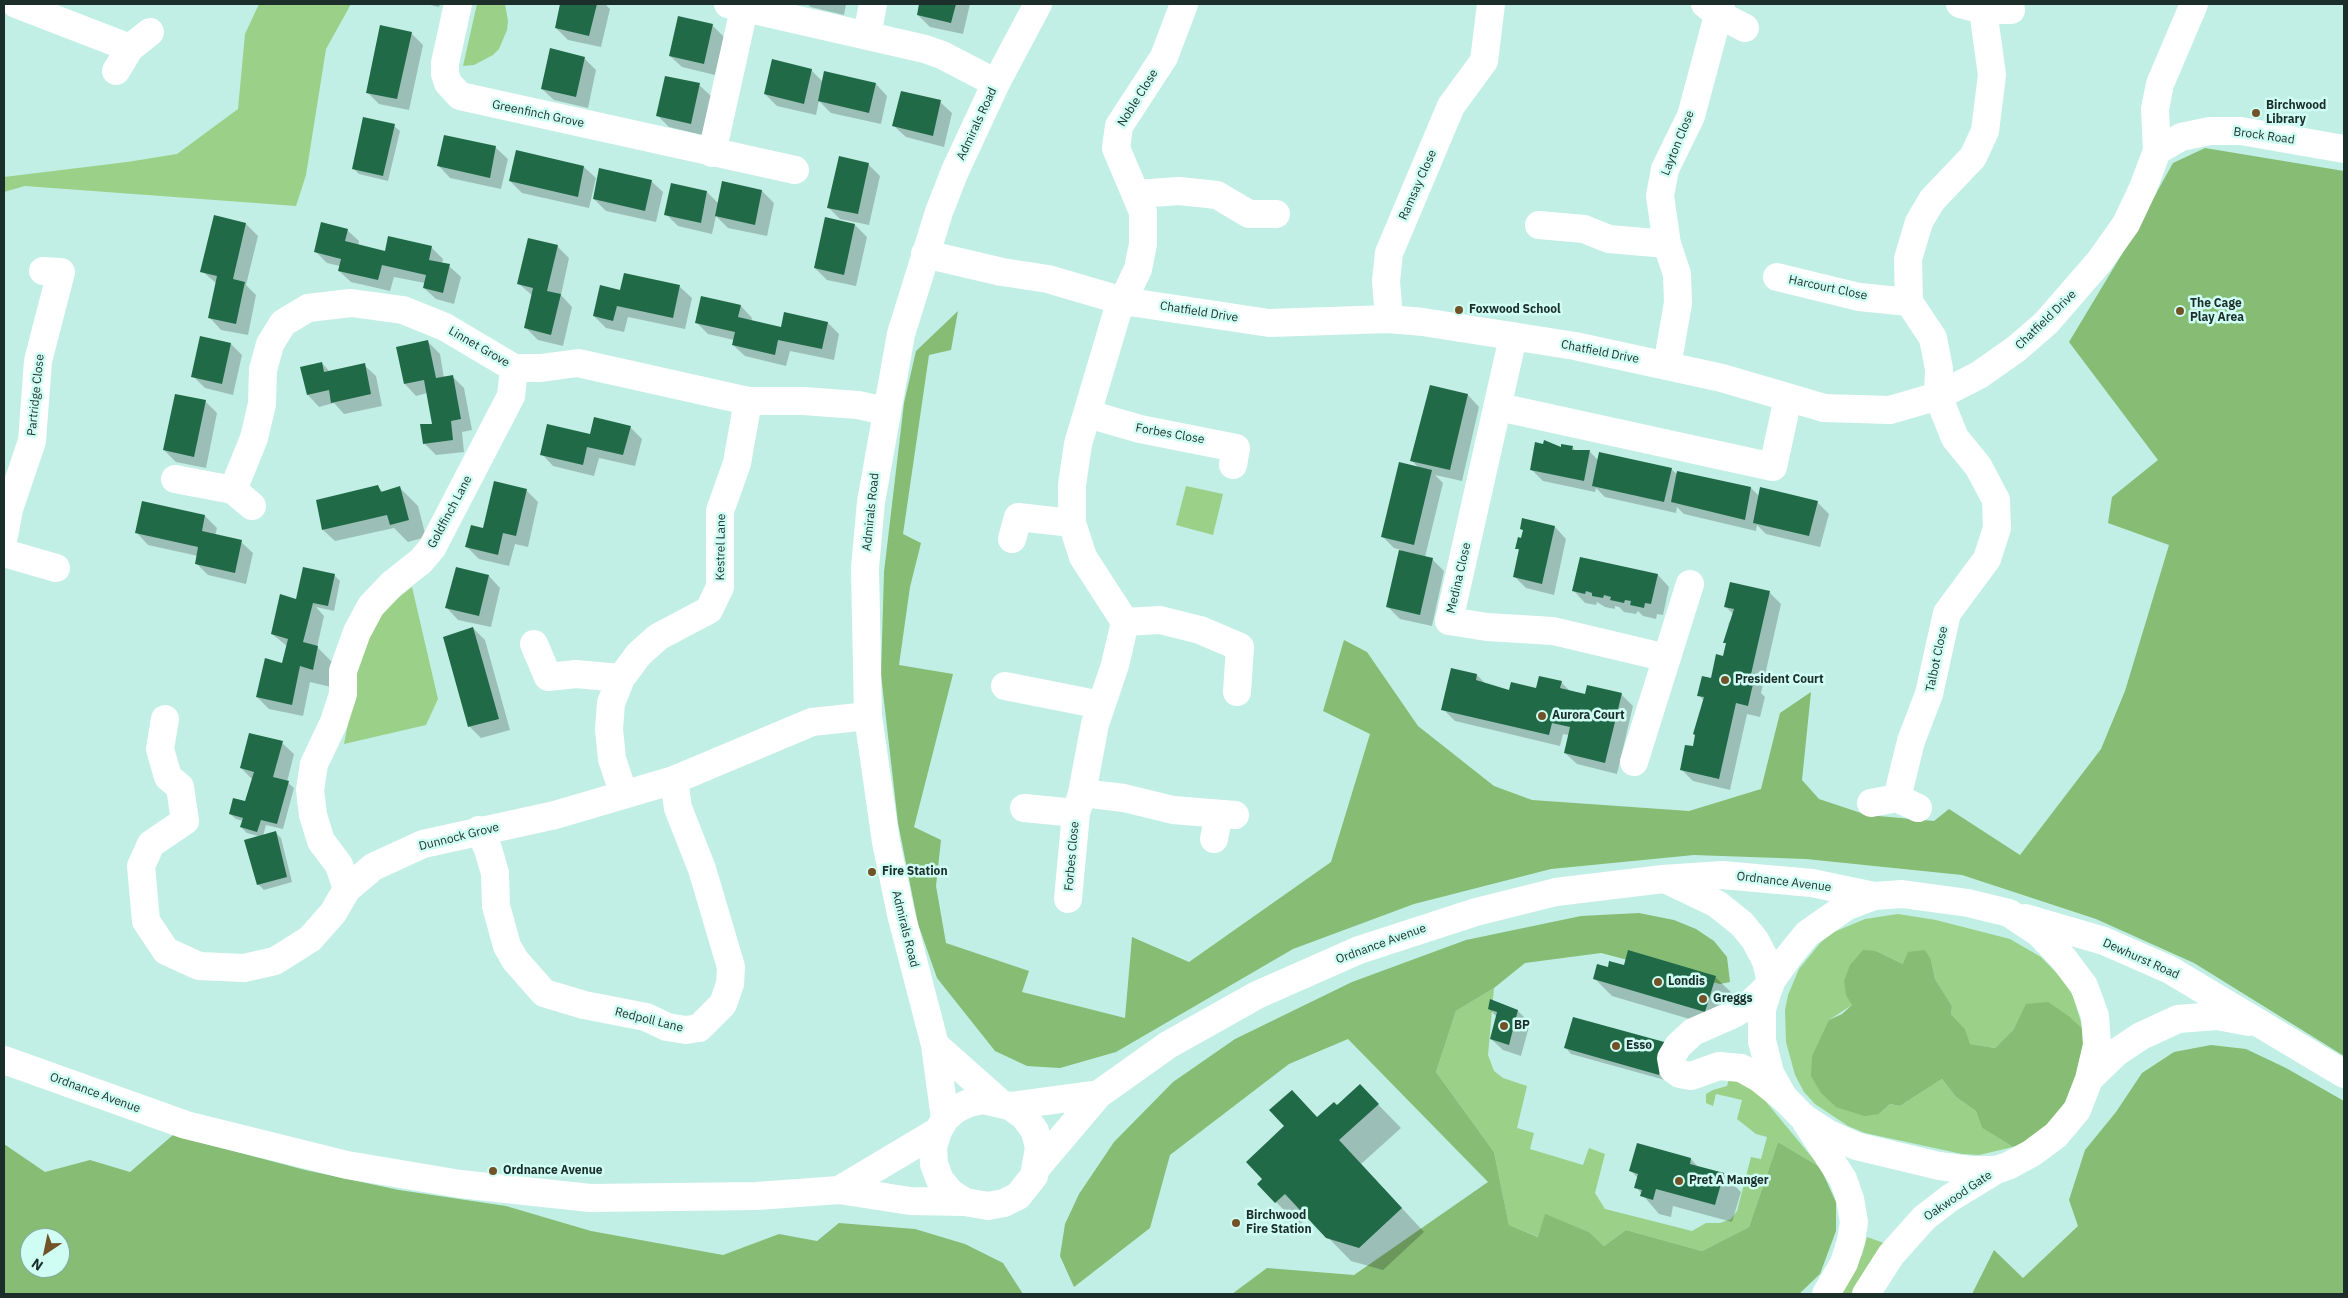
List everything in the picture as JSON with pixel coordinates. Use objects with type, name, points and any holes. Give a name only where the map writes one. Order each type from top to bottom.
[{"type":"street","points":[[16,4],[140,40],[116,71]]},
{"type":"street","name":"Greenfinch Grove","points":[[458,4],[445,63],[445,74],[448,83],[460,96],[795,170]]},
{"type":"street","points":[[867,36],[874,4]]},
{"type":"street","name":"Admirals Road","points":[[941,1125],[935,1044],[900,914],[888,851],[868,716],[865,568],[870,502],[885,411],[901,334],[925,254],[955,171],[996,83],[1038,4]]},
{"type":"street","name":"Noble Close","points":[[1123,301],[1138,269],[1143,244],[1143,212],[1116,148],[1119,126],[1164,57],[1184,4]]},
{"type":"street","name":"Ramsay Close","points":[[1389,319],[1386,281],[1389,254],[1396,234],[1409,209],[1451,106],[1494,64],[1491,4]]},
{"type":"street","points":[[2157,151],[2155,109],[2160,84],[2194,4]]},
{"type":"street","points":[[712,153],[736,6],[942,55],[996,83]]},
{"type":"street","name":"Layton Close","points":[[1667,366],[1678,304],[1676,274],[1667,244],[1660,196],[1665,169],[1690,116],[1715,7],[1745,28]]},
{"type":"street","points":[[1938,396],[1939,369],[1933,338],[1909,302],[1908,259],[1919,222],[1932,200],[1973,157],[1985,131],[1992,75],[1971,7],[2011,10]]},
{"type":"street","name":"Brock Road","points":[[2157,151],[2181,137],[2210,131],[2241,131],[2344,149]]},
{"type":"street","name":"Chatfield Drive","points":[[925,254],[1002,272],[1048,279],[1123,301],[1268,323],[1389,319],[1423,322],[1575,346],[1722,378],[1824,408],[1890,410],[1938,396],[1979,375],[2016,349],[2046,323],[2099,262],[2126,224],[2144,188],[2157,151]]},
{"type":"street","points":[[1136,194],[1178,191],[1217,195],[1249,214],[1276,214]]},
{"type":"street","points":[[1539,225],[1584,229],[1609,239],[1667,244]]},
{"type":"street","name":"Partridge Close","points":[[4,536],[9,509],[32,441],[38,361],[61,272],[43,271]]},
{"type":"street","name":"Harcourt Close","points":[[1777,277],[1859,297],[1909,302]]},
{"type":"street","points":[[1123,301],[1116,313],[1078,444],[1072,484],[1072,523],[1083,557],[1125,622],[1160,620],[1200,630],[1240,647],[1237,692]]},
{"type":"street","name":"Linnet Grove","points":[[175,479],[242,498],[262,404],[263,370],[270,344],[283,323],[308,308],[350,303],[403,310],[445,327],[514,368],[541,368],[578,363],[748,401],[803,401],[858,405],[885,411]]},
{"type":"street","name":"Medina Close","points":[[1513,337],[1499,407],[1449,621],[1487,627],[1553,631],[1667,658]]},
{"type":"street","name":"Goldfinch Lane","points":[[347,890],[339,864],[321,841],[313,815],[310,790],[314,764],[321,744],[334,722],[343,694],[343,671],[357,632],[371,606],[432,548],[511,396],[514,368]]},
{"type":"street","name":"Talbot Close","points":[[1871,803],[1908,803],[1911,741],[1929,694],[1947,613],[1987,559],[1997,528],[1996,500],[1978,466],[1955,438],[1938,396]]},
{"type":"street","points":[[1499,407],[1772,467],[1788,398]]},
{"type":"street","name":"Kestrel Lane","points":[[624,795],[612,759],[609,729],[611,703],[621,678],[639,654],[658,637],[709,610],[713,603],[720,587],[720,511],[737,464],[748,401]]},
{"type":"street","name":"Forbes Close","points":[[1088,414],[1140,429],[1236,448],[1233,465]]},
{"type":"street","points":[[1012,540],[1018,518],[1072,523]]},
{"type":"street","points":[[4,553],[56,568]]},
{"type":"street","points":[[1634,762],[1690,584]]},
{"type":"street","name":"Forbes Close","points":[[1068,899],[1079,803],[1095,724],[1125,622]]},
{"type":"street","points":[[534,644],[548,677],[576,674],[621,678]]},
{"type":"street","points":[[1005,686],[1101,706]]},
{"type":"street","name":"Dunnock Grove","points":[[165,719],[160,749],[168,777],[180,787],[185,821],[151,844],[141,866],[141,886],[146,921],[166,951],[199,966],[244,968],[275,961],[310,939],[334,913],[347,890],[374,867],[423,844],[479,830],[556,815],[674,780],[812,722],[868,716]]},
{"type":"street","name":"Redpoll Lane","points":[[479,830],[488,849],[494,873],[496,906],[507,946],[515,960],[544,993],[584,1005],[646,1017],[667,1027],[686,1030],[699,1028],[723,1004],[730,984],[730,967],[702,869],[678,808],[674,780]]},
{"type":"street","name":"Forbes Close","points":[[1024,808],[1124,798],[1223,823]]},
{"type":"street","name":"Ordnance Avenue","points":[[1038,1166],[1099,1094],[1168,1044],[1257,995],[1359,950],[1476,912],[1556,892],[1663,879],[1722,875],[1812,883],[1874,896]]},
{"type":"street","name":"Ordnance Avenue","points":[[1663,879],[1692,890],[1717,904],[1742,924],[1755,940],[1766,962],[1771,983]]},
{"type":"street","name":"Dewhurst Road","points":[[1874,896],[1902,894],[1968,903],[2112,945],[2170,970],[2265,1025],[2344,1074]]},
{"type":"street","points":[[1874,896],[1847,906],[1807,934],[1771,983],[1750,1004],[1734,1014],[1694,1032],[1678,1046],[1671,1058],[1673,1069],[1680,1074],[1691,1076],[1719,1066],[1741,1068],[1759,1078],[1784,1098],[1804,1118],[1829,1134],[1856,1146],[1939,1166],[1971,1170],[1996,1170]]},
{"type":"street","points":[[2009,914],[2039,933],[2064,958],[2084,986],[2095,1016],[2098,1044],[2089,1079]]},
{"type":"street","points":[[1771,983],[1762,1009],[1762,1041],[1770,1073],[1784,1098]]},
{"type":"street","name":"Dewhurst Road","points":[[2089,1079],[2117,1052],[2141,1036],[2178,1019],[2217,1016],[2265,1025]]},
{"type":"street","points":[[935,1044],[1004,1103],[1024,1116],[1035,1131],[1039,1148],[1038,1166],[1029,1184],[1018,1196],[1004,1203],[988,1206],[965,1202],[946,1186],[934,1164],[933,1147],[941,1125],[956,1109],[969,1103],[983,1100],[1004,1103]]},
{"type":"street","name":"Ordnance Avenue","points":[[4,1060],[186,1125],[347,1165],[460,1184],[590,1198],[757,1196],[840,1190],[910,1201],[965,1202]]},
{"type":"street","name":"Oakwood Gate","points":[[1866,1294],[1891,1255],[1924,1218],[1950,1198],[1996,1170],[2032,1153],[2056,1135],[2076,1110],[2089,1079]]},
{"type":"street","name":"Ordnance Avenue","points":[[1004,1103],[1099,1094]]},
{"type":"street","points":[[1804,1118],[1842,1179],[1850,1199],[1854,1222],[1851,1241],[1844,1263],[1826,1294]]},
{"type":"street","name":"Ordnance Avenue","points":[[840,1190],[941,1125]]},
{"type":"green space","points":[[259,4],[351,4],[326,49],[306,175],[296,206],[25,186],[4,192],[4,177],[177,154],[238,109],[245,34]]},
{"type":"green space","points":[[477,4],[505,4],[508,21],[507,30],[499,49],[493,55],[474,65],[463,66]]},
{"type":"green space","points":[[2205,148],[2344,171],[2344,1056],[2194,963],[2096,919],[1962,875],[1806,859],[1694,855],[1551,869],[1414,904],[1293,949],[1116,1052],[1060,1068],[1027,1066],[995,1051],[937,978],[918,924],[898,823],[881,675],[884,572],[904,403],[916,351],[958,311],[951,350],[929,355],[903,534],[921,543],[910,587],[899,665],[953,674],[914,827],[941,840],[936,886],[946,943],[1029,971],[1022,992],[1125,1018],[1132,937],[1189,962],[1331,862],[1370,734],[1323,711],[1344,640],[1367,652],[1418,726],[1494,786],[1532,800],[1689,811],[1761,789],[1780,713],[1811,692],[1802,780],[1819,799],[1867,815],[1934,821],[1949,809],[2020,855],[2101,749],[2125,691],[2169,545],[2108,523],[2112,497],[2158,460],[2069,342],[2125,249],[2173,163]]},
{"type":"green space","points":[[1186,486],[1223,494],[1213,535],[1176,525]]},
{"type":"green space","points":[[412,587],[438,699],[426,725],[344,744],[350,713],[352,671],[384,609]]},
{"type":"green space","points":[[1639,913],[1674,920],[1696,929],[1714,941],[1727,957],[1730,982],[1720,984],[1601,953],[1525,963],[1494,988],[1456,1011],[1436,1072],[1494,1152],[1509,1225],[1538,1237],[1545,1214],[1589,1232],[1604,1246],[1626,1230],[1702,1251],[1749,1227],[1778,1142],[1820,1167],[1836,1202],[1836,1231],[1820,1274],[1799,1294],[1232,1294],[1267,1268],[1354,1275],[1488,1182],[1348,1039],[1289,1064],[1170,1155],[1150,1228],[1074,1287],[1060,1256],[1065,1224],[1079,1194],[1114,1142],[1173,1082],[1235,1039],[1352,982],[1466,940],[1581,916]]},
{"type":"green space","points":[[1898,914],[1936,920],[2010,939],[2041,957],[2065,982],[2073,996],[2083,1029],[2070,1017],[2014,1029],[1995,1048],[1969,1044],[1965,1029],[1951,1014],[1952,1006],[1935,979],[1931,960],[1903,964],[1876,951],[1852,1005],[1829,1020],[1879,1114],[1890,1104],[1900,1106],[1942,1079],[1956,1097],[1976,1111],[1982,1128],[2013,1147],[1979,1155],[1962,1154],[1865,1133],[1848,1126],[1815,1104],[1804,1092],[1795,1075],[1786,1042],[1785,1010],[1788,995],[1799,969],[1821,942],[1834,932],[1865,919]]},
{"type":"green space","points":[[1863,950],[1876,951],[1903,964],[1908,952],[1925,950],[1931,960],[1935,979],[1952,1006],[1951,1014],[1965,1029],[1970,1044],[1995,1048],[2014,1029],[2026,1004],[2048,1002],[2070,1017],[2083,1029],[2084,1045],[2072,1091],[2054,1120],[2028,1141],[2013,1147],[1982,1128],[1976,1111],[1956,1097],[1942,1079],[1900,1106],[1890,1104],[1879,1114],[1864,1116],[1836,1107],[1821,1093],[1811,1076],[1812,1056],[1829,1020],[1842,1014],[1852,1005],[1846,995],[1844,981],[1850,965]]},
{"type":"green space","points":[[1494,988],[1488,1055],[1494,1071],[1503,1078],[1527,1086],[1517,1128],[1534,1133],[1530,1149],[1583,1165],[1589,1148],[1605,1154],[1595,1193],[1605,1209],[1692,1231],[1706,1223],[1720,1223],[1731,1219],[1737,1211],[1751,1157],[1761,1159],[1767,1137],[1756,1134],[1737,1119],[1742,1100],[1716,1094],[1713,1106],[1706,1103],[1706,1094],[1727,1086],[1729,1079],[1738,1080],[1757,1091],[1820,1167],[1778,1142],[1749,1227],[1702,1251],[1626,1230],[1604,1246],[1589,1232],[1545,1215],[1539,1237],[1509,1225],[1494,1152],[1436,1072],[1456,1011]]},
{"type":"green space","points":[[2211,1045],[2246,1049],[2286,1068],[2344,1101],[2344,1294],[1972,1294],[1994,1250],[2023,1278],[2078,1226],[2069,1200],[2085,1150],[2116,1112],[2142,1073],[2174,1052]]},
{"type":"green space","points":[[173,1135],[305,1170],[399,1190],[506,1206],[591,1231],[723,1255],[779,1234],[817,1241],[839,1223],[915,1229],[965,1244],[1003,1263],[1023,1294],[4,1294],[4,1144],[45,1172],[90,1160],[130,1172]]},
{"type":"green space","points":[[1867,1237],[1884,1243],[1852,1294],[1841,1294],[1862,1255]]},
{"type":"building","points":[[560,4],[597,4],[589,36],[555,28]]},
{"type":"building","points":[[919,4],[956,4],[951,23],[917,15]]},
{"type":"building","points":[[678,16],[713,24],[704,64],[669,56]]},
{"type":"building","points":[[380,25],[412,32],[397,99],[366,93]]},
{"type":"building","points":[[550,48],[585,57],[576,97],[541,89]]},
{"type":"building","points":[[772,59],[812,69],[804,104],[764,94]]},
{"type":"building","points":[[824,71],[876,83],[869,113],[818,101]]},
{"type":"building","points":[[665,76],[700,83],[691,124],[656,116]]},
{"type":"building","points":[[901,91],[941,100],[933,136],[892,126]]},
{"type":"building","points":[[363,117],[395,124],[383,176],[352,169]]},
{"type":"building","points":[[444,135],[496,146],[490,178],[437,166]]},
{"type":"building","points":[[516,150],[584,166],[578,197],[509,181]]},
{"type":"building","points":[[839,156],[869,163],[858,214],[827,208]]},
{"type":"building","points":[[599,168],[652,180],[645,211],[593,199]]},
{"type":"building","points":[[722,181],[762,190],[755,225],[715,216]]},
{"type":"building","points":[[671,183],[707,191],[701,223],[664,215]]},
{"type":"building","points":[[214,215],[246,223],[233,279],[245,282],[236,324],[208,318],[217,276],[200,272]]},
{"type":"building","points":[[825,217],[855,224],[844,275],[814,268]]},
{"type":"building","points":[[321,222],[348,229],[345,241],[385,251],[388,236],[432,246],[429,260],[450,264],[443,293],[423,288],[426,275],[382,265],[378,280],[338,271],[341,259],[314,252]]},
{"type":"building","points":[[528,238],[558,245],[547,291],[561,294],[551,335],[524,328],[533,288],[517,284]]},
{"type":"building","points":[[624,273],[680,285],[673,318],[617,306],[613,321],[593,316],[600,285],[620,290]]},
{"type":"building","points":[[701,296],[741,305],[738,317],[781,327],[784,312],[828,322],[822,349],[778,340],[775,355],[732,345],[735,332],[695,323]]},
{"type":"building","points":[[200,336],[231,343],[222,384],[191,377]]},
{"type":"building","points":[[428,340],[436,378],[453,375],[461,419],[451,421],[453,440],[423,444],[420,424],[432,424],[424,380],[404,384],[396,347]]},
{"type":"building","points":[[322,362],[324,372],[365,363],[371,394],[331,403],[329,390],[307,395],[300,367]]},
{"type":"building","points":[[1430,385],[1468,394],[1450,470],[1410,461]]},
{"type":"building","points":[[175,394],[206,400],[194,457],[163,450]]},
{"type":"building","points":[[594,417],[631,426],[623,455],[587,447],[583,465],[540,455],[547,424],[590,434]]},
{"type":"building","points":[[1544,440],[1561,447],[1561,444],[1573,446],[1572,450],[1590,450],[1584,481],[1530,470],[1535,442],[1543,444]]},
{"type":"building","points":[[1599,452],[1672,468],[1664,502],[1592,486]]},
{"type":"building","points":[[1399,462],[1432,470],[1414,545],[1381,537]]},
{"type":"building","points":[[1677,471],[1751,487],[1745,520],[1671,502]]},
{"type":"building","points":[[494,481],[527,489],[516,536],[503,533],[498,555],[465,547],[471,525],[483,528]]},
{"type":"building","points":[[378,485],[381,492],[400,486],[409,520],[390,525],[387,515],[322,530],[316,500]]},
{"type":"building","points":[[1760,487],[1818,501],[1809,536],[1753,523]]},
{"type":"building","points":[[142,501],[205,515],[202,531],[242,540],[235,573],[195,564],[198,547],[135,533]]},
{"type":"building","points":[[1522,518],[1555,526],[1542,584],[1513,577],[1519,549],[1515,549],[1518,537],[1521,538],[1523,530],[1520,529]]},
{"type":"building","points":[[1399,550],[1433,558],[1420,615],[1386,607]]},
{"type":"building","points":[[1580,557],[1658,574],[1651,604],[1645,603],[1644,608],[1630,605],[1631,601],[1625,600],[1624,603],[1610,600],[1611,597],[1604,595],[1603,598],[1592,596],[1592,593],[1586,591],[1585,594],[1572,591]]},
{"type":"building","points":[[303,567],[335,574],[328,606],[313,603],[303,642],[318,646],[313,670],[300,666],[292,705],[256,697],[265,658],[282,663],[288,639],[271,634],[280,594],[296,599]]},
{"type":"building","points":[[456,567],[489,575],[479,616],[445,608]]},
{"type":"building","name":"President Court","points":[[1730,582],[1770,591],[1749,683],[1753,684],[1748,706],[1736,703],[1719,779],[1680,770],[1685,745],[1693,746],[1695,735],[1693,734],[1704,697],[1697,696],[1702,676],[1711,678],[1716,654],[1723,656],[1726,643],[1723,643],[1734,609],[1724,607]]},
{"type":"building","points":[[473,627],[499,719],[468,727],[443,637]]},
{"type":"building","name":"Aurora Court","points":[[1451,668],[1477,674],[1476,680],[1509,690],[1511,682],[1536,688],[1539,676],[1562,681],[1560,688],[1585,694],[1587,685],[1622,693],[1605,763],[1564,753],[1570,727],[1552,723],[1549,735],[1441,710]]},
{"type":"building","points":[[249,733],[283,741],[273,777],[289,781],[277,824],[261,820],[257,832],[240,827],[243,818],[229,814],[233,798],[245,801],[254,772],[240,768]]},
{"type":"building","points":[[276,831],[287,877],[257,885],[244,840]]},
{"type":"building","name":"Londis","points":[[1628,950],[1716,976],[1705,1012],[1593,979],[1597,964],[1608,967],[1609,961],[1624,965]]},
{"type":"building","name":"BP","points":[[1490,999],[1518,1010],[1509,1045],[1490,1039],[1497,1012],[1488,1009]]},
{"type":"building","name":"Esso","points":[[1573,1017],[1668,1043],[1659,1075],[1564,1048]]},
{"type":"building","points":[[1360,1084],[1379,1104],[1339,1140],[1402,1208],[1359,1248],[1326,1238],[1285,1194],[1275,1203],[1257,1184],[1262,1179],[1246,1162],[1284,1126],[1269,1110],[1292,1090],[1317,1117],[1334,1102],[1337,1105]]},
{"type":"building","name":"Pret A Manger","points":[[1637,1143],[1691,1158],[1690,1164],[1724,1173],[1715,1205],[1656,1189],[1653,1200],[1640,1196],[1642,1190],[1634,1188],[1638,1174],[1629,1171]]},
{"type":"place","name":"Birchwood Library","points":[[2256,113]]},
{"type":"place","name":"Foxwood School","points":[[1459,310]]},
{"type":"place","name":"The Cage Play Area","points":[[2180,311]]},
{"type":"place","name":"President Court","points":[[1725,680]]},
{"type":"place","name":"Aurora Court","points":[[1542,716]]},
{"type":"place","name":"Fire Station","points":[[872,872]]},
{"type":"place","name":"Londis","points":[[1658,982]]},
{"type":"place","name":"Greggs","points":[[1703,999]]},
{"type":"place","name":"BP","points":[[1504,1026]]},
{"type":"place","name":"Esso","points":[[1616,1046]]},
{"type":"place","name":"Ordnance Avenue","points":[[493,1171]]},
{"type":"place","name":"Pret A Manger","points":[[1679,1181]]},
{"type":"place","name":"Birchwood Fire Station","points":[[1236,1223]]}]
